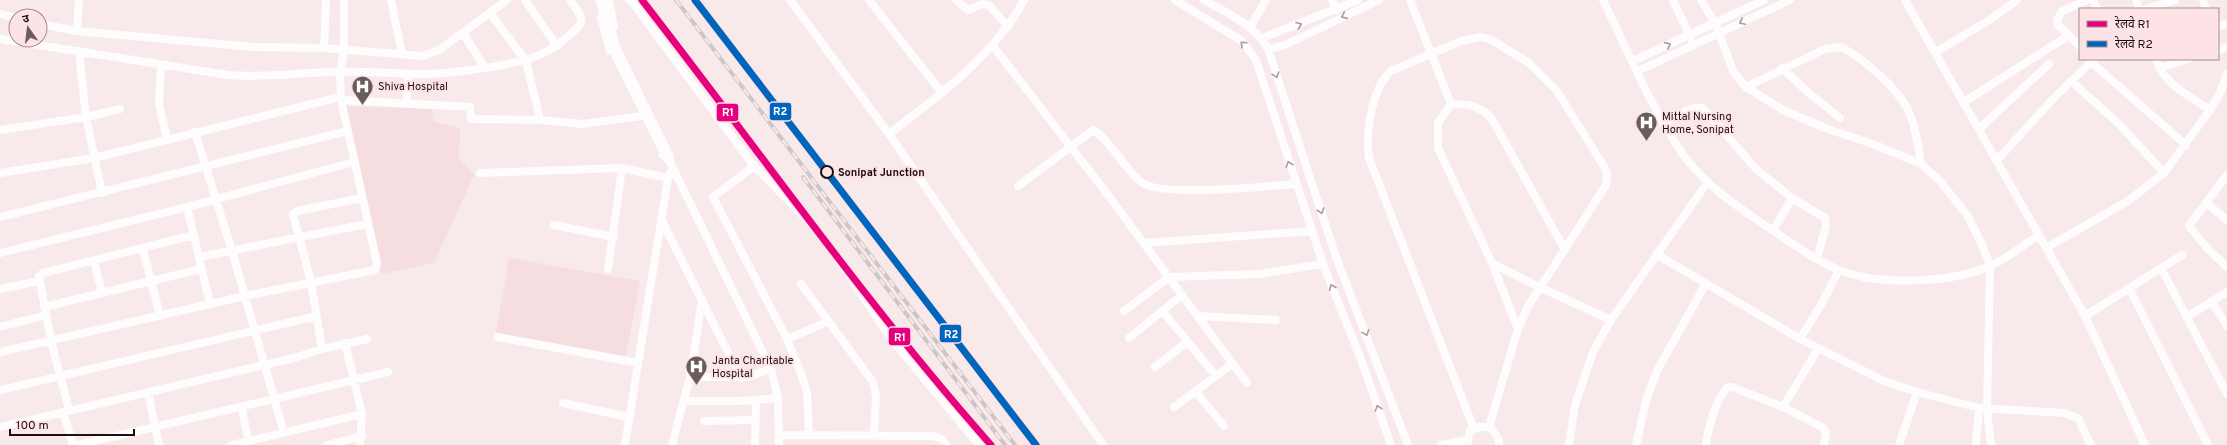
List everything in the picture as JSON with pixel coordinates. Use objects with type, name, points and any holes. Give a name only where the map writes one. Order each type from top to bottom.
[{"type":"highway","points":[[599,0],[614,48],[668,157]]},
{"type":"street","points":[[77,31],[79,0]]},
{"type":"street","points":[[324,48],[326,0]]},
{"type":"street","points":[[0,352],[245,296],[375,270],[377,263],[367,224],[340,98],[340,72],[344,50],[344,0]]},
{"type":"street","points":[[391,0],[402,54]]},
{"type":"street","points":[[48,26],[77,31],[252,47],[324,48],[424,56],[433,54],[507,0]]},
{"type":"street","points":[[525,0],[557,46]]},
{"type":"street","points":[[0,39],[161,65],[249,77],[340,72],[408,74],[452,73],[526,61],[544,54],[557,46],[582,23],[581,16],[570,0]]},
{"type":"street","points":[[599,0],[608,46],[663,155],[668,157]]},
{"type":"street","points":[[609,0],[617,42],[669,151],[668,157],[673,168],[771,369],[778,398],[778,445]]},
{"type":"street","points":[[629,0],[638,9],[754,166],[821,234],[892,340],[979,445]]},
{"type":"street","points":[[790,0],[889,134],[1103,445]]},
{"type":"street","points":[[869,0],[942,94]]},
{"type":"street","points":[[956,0],[968,10],[982,4],[989,5],[1008,27]]},
{"type":"street","points":[[889,134],[971,70],[1008,27],[1024,0]]},
{"type":"street","points":[[1175,0],[1236,37],[1248,47],[1256,60],[1323,264],[1362,362],[1391,445]]},
{"type":"street","points":[[1204,0],[1250,28],[1262,38],[1268,49],[1336,257],[1408,445]]},
{"type":"street","points":[[1250,28],[1266,0]]},
{"type":"street","points":[[1332,0],[1336,10]]},
{"type":"street","points":[[1262,38],[1336,10],[1358,0]]},
{"type":"street","points":[[1268,49],[1285,45],[1380,0]]},
{"type":"street","points":[[1410,0],[1451,104]]},
{"type":"street","points":[[1603,0],[1663,124],[1683,155],[1708,183],[1727,200],[1796,247],[1817,259],[1839,270],[1863,277],[1917,280],[1948,278],[1990,266],[2039,235]]},
{"type":"street","points":[[1673,0],[1693,45]]},
{"type":"street","points":[[1701,0],[1715,23],[1734,73],[1746,87],[1783,110],[1825,128],[1872,144],[1921,164],[1940,181],[1967,215],[1978,235],[1990,266],[1983,409],[1976,445]]},
{"type":"street","points":[[1633,61],[1689,36],[1755,2],[1764,0]]},
{"type":"street","points":[[1638,71],[1790,0]]},
{"type":"street","points":[[1905,0],[1998,159],[2085,316],[2145,445]]},
{"type":"street","points":[[1936,52],[1991,19],[2017,0]]},
{"type":"street","points":[[2079,45],[2058,25],[2058,15],[2062,11],[2087,0]]},
{"type":"street","points":[[2149,8],[2175,0]]},
{"type":"street","points":[[1755,2],[1760,14]]},
{"type":"street","points":[[490,13],[526,61],[540,120]]},
{"type":"street","points":[[463,33],[485,68]]},
{"type":"street","points":[[1964,102],[2068,36]]},
{"type":"street","points":[[1474,429],[1374,172],[1367,145],[1369,123],[1380,84],[1384,77],[1391,71],[1470,38],[1490,39],[1529,63],[1557,91],[1603,165],[1608,180],[1565,250],[1539,287],[1518,330],[1489,427]]},
{"type":"street","points":[[993,46],[1144,243],[1247,383]]},
{"type":"street","points":[[1746,87],[1782,68],[1825,49],[1841,47],[1879,76],[1905,105],[1912,120],[1921,164]]},
{"type":"street","points":[[79,51],[86,117],[102,193]]},
{"type":"street","points":[[1998,159],[2071,81],[2093,60],[2186,145]]},
{"type":"street","points":[[2156,60],[2160,68],[2176,86],[2210,110]]},
{"type":"street","points":[[2160,68],[2186,60]]},
{"type":"street","points":[[1980,128],[2049,64]]},
{"type":"street","points":[[161,65],[159,104],[167,139]]},
{"type":"street","points":[[1782,68],[1810,94],[1840,118]]},
{"type":"street","points":[[407,102],[408,74]]},
{"type":"street","points":[[2046,248],[2128,201],[2164,173],[2186,145],[2210,110],[2220,93],[2227,74]]},
{"type":"street","points":[[2071,81],[2114,118],[2164,173]]},
{"type":"street","points":[[0,173],[94,158],[195,132],[340,98],[470,107],[471,118],[540,120],[583,124],[642,116]]},
{"type":"street","points":[[1451,104],[1468,104],[1479,108],[1492,119],[1565,250]]},
{"type":"street","points":[[1451,104],[1438,122],[1436,131],[1438,148],[1492,263],[1518,330]]},
{"type":"street","points":[[1663,124],[1689,109],[1697,107],[1702,108],[1756,169],[1792,198],[1825,218],[1826,225],[1817,259]]},
{"type":"street","points":[[0,130],[86,117],[120,109]]},
{"type":"street","points":[[0,216],[102,193],[347,131]]},
{"type":"street","points":[[1018,186],[1070,148],[1090,131],[1096,132],[1144,185],[1165,189],[1296,184]]},
{"type":"street","points":[[195,132],[217,200],[284,433]]},
{"type":"street","points":[[0,253],[187,208],[354,162]]},
{"type":"street","points":[[754,166],[713,197],[787,339],[802,376],[807,392],[809,434]]},
{"type":"street","points":[[480,173],[622,168],[668,178]]},
{"type":"street","points":[[608,269],[614,237],[622,168]]},
{"type":"street","points":[[625,445],[668,178],[673,168]]},
{"type":"street","points":[[2227,175],[2191,221],[2190,228],[2227,267]]},
{"type":"street","points":[[1569,445],[1582,381],[1593,352],[1611,320],[1656,254],[1708,183]]},
{"type":"street","points":[[322,348],[311,282],[293,216],[294,212],[362,198]]},
{"type":"street","points":[[1773,231],[1792,198]]},
{"type":"street","points":[[2206,203],[2227,220]]},
{"type":"street","points":[[187,208],[210,304]]},
{"type":"street","points":[[661,219],[741,378]]},
{"type":"street","points":[[198,257],[367,224]]},
{"type":"street","points":[[554,225],[614,237]]},
{"type":"street","points":[[1144,243],[1312,231]]},
{"type":"street","points":[[73,445],[61,375],[51,341],[38,276],[43,273],[194,235]]},
{"type":"street","points":[[143,249],[160,316]]},
{"type":"street","points":[[1656,254],[1706,285],[1800,339],[1884,381],[1917,392],[1983,409],[2064,413],[2078,418],[2091,445]]},
{"type":"street","points":[[2085,316],[2182,255]]},
{"type":"street","points":[[94,261],[102,293]]},
{"type":"street","points":[[1492,263],[1539,287],[1611,320]]},
{"type":"street","points":[[1124,311],[1169,277],[1259,274],[1323,264]]},
{"type":"street","points":[[2161,268],[2227,394]]},
{"type":"street","points":[[0,327],[102,293],[201,269]]},
{"type":"street","points":[[1800,339],[1822,303],[1839,270]]},
{"type":"street","points":[[0,289],[39,281]]},
{"type":"street","points":[[801,284],[827,322],[873,382],[876,398],[874,435]]},
{"type":"street","points":[[1636,445],[1647,397],[1658,369],[1706,285]]},
{"type":"street","points":[[2129,288],[2208,445]]},
{"type":"street","points":[[2187,317],[2227,292]]},
{"type":"street","points":[[1129,338],[1163,312],[1182,295]]},
{"type":"street","points":[[672,445],[690,377],[702,300]]},
{"type":"street","points":[[2212,302],[2227,326]]},
{"type":"street","points":[[1163,312],[1216,376]]},
{"type":"street","points":[[0,390],[61,375],[182,349],[317,316]]},
{"type":"street","points":[[1198,316],[1276,320]]},
{"type":"street","points":[[787,339],[827,322]]},
{"type":"street","points":[[498,337],[638,363]]},
{"type":"street","points":[[0,427],[306,355],[322,348],[367,339]]},
{"type":"street","points":[[1155,367],[1187,342]]},
{"type":"street","points":[[344,343],[355,379],[362,414],[362,436],[360,445]]},
{"type":"street","points":[[1783,407],[1818,349]]},
{"type":"street","points":[[1174,408],[1232,364]]},
{"type":"street","points":[[690,377],[741,378],[771,369]]},
{"type":"street","points":[[78,445],[242,408],[388,372]]},
{"type":"street","points":[[1706,445],[1707,436],[1721,395],[1728,388],[1732,387],[1783,407],[1822,427],[1826,432],[1824,445]]},
{"type":"street","points":[[148,392],[159,445]]},
{"type":"street","points":[[1196,392],[1224,426]]},
{"type":"street","points":[[1899,445],[1917,392]]},
{"type":"street","points":[[683,401],[756,400],[778,398]]},
{"type":"street","points":[[756,400],[756,445]]},
{"type":"street","points":[[563,403],[629,417]]},
{"type":"street","points":[[242,408],[248,443]]},
{"type":"street","points":[[1983,409],[1992,445]]},
{"type":"street","points":[[232,445],[248,443],[362,414]]},
{"type":"street","points":[[704,421],[755,420]]},
{"type":"street","points":[[1441,445],[1467,443],[1467,434],[1474,429],[1489,427]]},
{"type":"street","points":[[1489,427],[1496,435],[1499,445]]},
{"type":"street","points":[[778,435],[933,436],[942,438],[946,445]]},
{"type":"street","points":[[327,445],[362,436]]},
{"type":"shaded area","points":[[344,106],[432,109],[433,121],[460,128],[459,158],[474,175],[434,263],[382,274]]},
{"type":"shaded area","points":[[509,258],[640,281],[626,356],[496,333]]},
{"type":"railway","points":[[642,0],[856,282],[945,392],[991,445]]},
{"type":"railway","points":[[676,0],[1015,445]]},
{"type":"railway","points":[[803,177],[1005,445]]},
{"type":"rail line","name":"R1","points":[[642,0],[856,282],[945,392],[991,445]]},
{"type":"rail line","name":"R2","points":[[695,0],[1036,445]]},
{"type":"place","name":"Shiva Hospital","points":[[363,106]]},
{"type":"place","name":"Mittal Nursing Home, Sonipat","points":[[1647,142]]},
{"type":"place","name":"Sonipat Junction","points":[[827,172]]},
{"type":"place","name":"Janta Charitable Hospital","points":[[696,386]]}]
